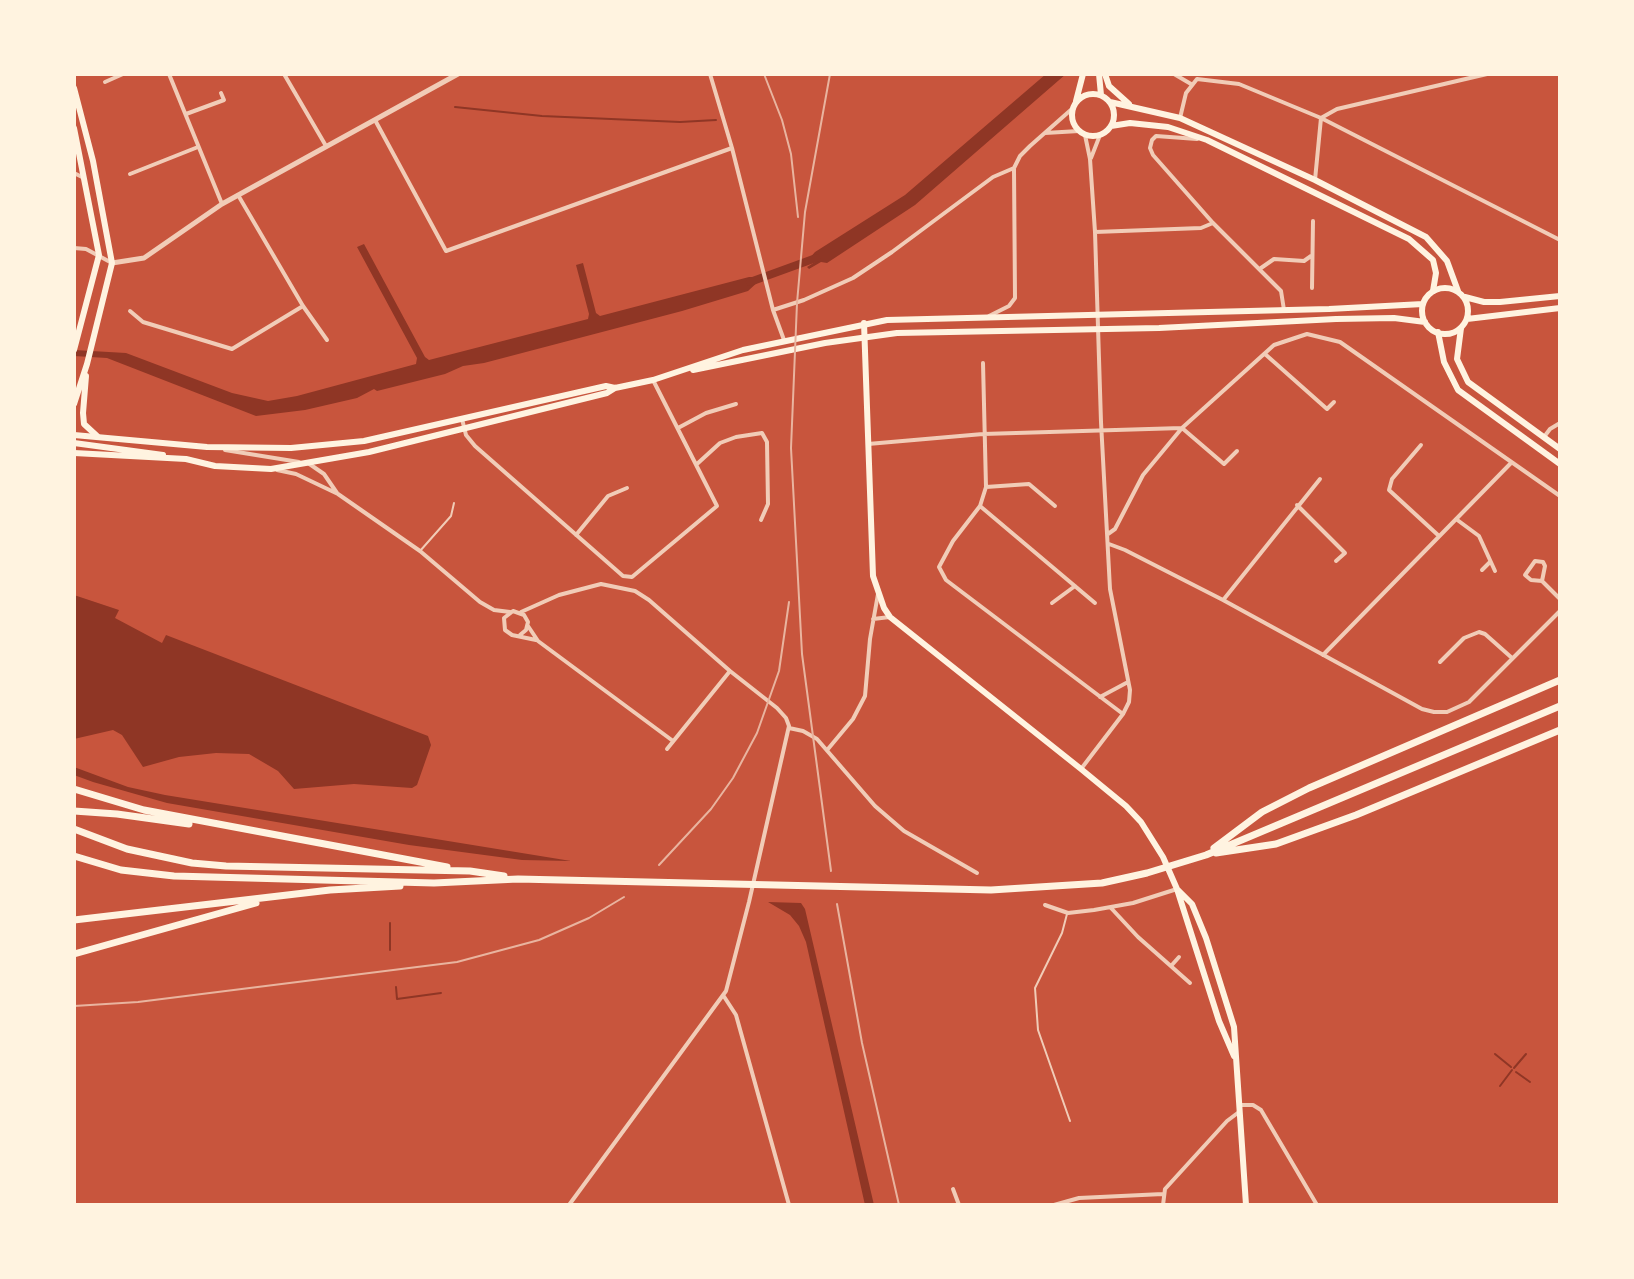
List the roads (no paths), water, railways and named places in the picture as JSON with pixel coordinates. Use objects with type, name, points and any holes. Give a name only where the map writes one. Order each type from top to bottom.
[{"type":"highway","points":[[1206,855],[1262,812],[1309,788],[1560,680]]},
{"type":"highway","points":[[74,920],[330,890],[518,879],[1030,889],[1102,883],[1206,855],[1560,706]]},
{"type":"highway","points":[[1206,855],[1276,844],[1356,815],[1560,730]]},
{"type":"highway","points":[[74,789],[144,810],[518,879]]},
{"type":"highway","points":[[74,811],[274,836]]},
{"type":"highway","points":[[74,829],[127,849],[192,863],[470,871]]},
{"type":"highway","points":[[74,856],[111,868],[156,875],[434,883]]},
{"type":"highway","points":[[74,954],[285,896]]},
{"type":"main road","points":[[1083,74],[1073,120],[1082,133],[1100,135],[1111,126],[1130,123],[1168,127],[1207,140],[1409,239],[1433,260],[1436,273],[1433,291],[1423,304],[1425,322]]},
{"type":"main road","points":[[1101,95],[1102,74]]},
{"type":"main road","points":[[1102,74],[1120,98],[1134,108],[1144,110]]},
{"type":"main road","points":[[74,88],[93,161],[112,263],[74,404]]},
{"type":"main road","points":[[1074,106],[1089,94],[1101,95],[1110,102],[1180,118],[1315,180],[1426,237],[1447,261],[1468,307],[1467,319],[1461,328],[1457,359],[1468,382],[1560,449]]},
{"type":"main road","points":[[1110,102],[1114,114],[1111,126]]},
{"type":"main road","points":[[74,128],[99,255],[74,350]]},
{"type":"main road","points":[[1433,291],[1445,287],[1484,302],[1560,296]]},
{"type":"main road","points":[[74,443],[127,449],[215,466],[271,469],[342,458],[607,393],[743,350],[864,323],[989,316],[1423,304]]},
{"type":"main road","points":[[1467,319],[1560,308]]},
{"type":"main road","points":[[670,375],[865,337],[927,332],[1224,326],[1394,318],[1425,322],[1438,332],[1450,333],[1461,328]]},
{"type":"main road","points":[[864,323],[873,576],[878,594],[890,617],[1081,769],[1141,822],[1161,853],[1177,889],[1219,1021],[1234,1056]]},
{"type":"main road","points":[[1438,332],[1444,362],[1458,390],[1560,464]]},
{"type":"main road","points":[[87,364],[83,413],[86,427],[97,436]]},
{"type":"main road","points":[[74,435],[207,447],[291,448],[364,441],[606,386],[615,388]]},
{"type":"main road","points":[[74,453],[186,459]]},
{"type":"main road","points":[[1177,889],[1192,904],[1234,1027],[1246,1205]]},
{"type":"street","points":[[105,82],[123,74]]},
{"type":"street","points":[[169,74],[222,204]]},
{"type":"street","points":[[284,74],[326,146]]},
{"type":"street","points":[[74,248],[86,249],[112,263],[144,258],[222,204],[458,74]]},
{"type":"street","points":[[710,74],[773,310],[784,340]]},
{"type":"street","points":[[1174,74],[1191,84]]},
{"type":"street","points":[[1321,118],[1337,109],[1487,74]]},
{"type":"street","points":[[1180,118],[1181,106],[1191,84],[1197,79],[1239,84],[1321,118],[1560,240]]},
{"type":"street","points":[[186,114],[224,100],[221,93]]},
{"type":"street","points":[[989,316],[1009,306],[1015,298],[1014,168],[1020,156],[1074,106]]},
{"type":"street","points":[[1315,180],[1321,118]]},
{"type":"street","points":[[375,120],[446,251],[732,148]]},
{"type":"street","points":[[1044,133],[1082,133],[1090,159],[1110,589],[1128,682],[1129,702],[1123,714],[1081,769]]},
{"type":"street","points":[[1090,159],[1100,135]]},
{"type":"street","points":[[1207,140],[1156,136],[1150,148],[1156,159],[1213,223],[1281,291],[1284,310]]},
{"type":"street","points":[[130,174],[198,147]]},
{"type":"street","points":[[773,310],[853,278],[993,177],[1014,168]]},
{"type":"street","points":[[74,173],[86,179]]},
{"type":"street","points":[[238,195],[303,306],[327,340]]},
{"type":"street","points":[[1312,288],[1313,221]]},
{"type":"street","points":[[1095,232],[1201,228],[1213,223]]},
{"type":"street","points":[[1261,268],[1274,259],[1304,261],[1311,256]]},
{"type":"street","points":[[130,311],[143,322],[232,349],[303,306]]},
{"type":"street","points":[[1108,534],[1115,529],[1143,475],[1182,428],[1264,353],[1298,335],[1340,342],[1560,496]]},
{"type":"street","points":[[1264,353],[1327,409],[1334,402]]},
{"type":"street","points":[[983,363],[986,487],[980,506],[939,567],[946,580],[1123,714]]},
{"type":"street","points":[[462,419],[475,446],[623,576],[632,577],[716,509],[718,503],[653,380]]},
{"type":"street","points":[[678,428],[706,413],[736,404]]},
{"type":"street","points":[[1544,437],[1560,423]]},
{"type":"street","points":[[868,444],[983,434],[1182,428],[1224,464],[1237,451]]},
{"type":"street","points":[[697,464],[720,443],[762,433],[767,442],[768,504],[761,520]]},
{"type":"street","points":[[1421,445],[1392,479],[1389,490],[1439,536]]},
{"type":"street","points":[[207,447],[309,463],[324,474],[338,494]]},
{"type":"street","points":[[1323,655],[1511,463]]},
{"type":"street","points":[[271,469],[296,474],[338,494],[420,551],[471,596],[494,610],[508,633],[538,641],[673,741]]},
{"type":"street","points":[[1223,600],[1320,479]]},
{"type":"street","points":[[986,487],[1029,484],[1055,506]]},
{"type":"street","points":[[576,535],[608,496],[627,488]]},
{"type":"street","points":[[1297,505],[1345,553],[1336,561]]},
{"type":"street","points":[[980,506],[1095,603]]},
{"type":"street","points":[[1456,519],[1479,536],[1495,571]]},
{"type":"street","points":[[1109,544],[1223,600],[1422,709],[1447,712],[1469,702],[1560,611]]},
{"type":"street","points":[[1542,581],[1545,566],[1543,562],[1535,561],[1525,575],[1531,580],[1542,581],[1560,599]]},
{"type":"street","points":[[1482,570],[1490,562]]},
{"type":"street","points":[[494,610],[521,612],[601,584],[624,587],[649,600],[784,715],[789,728],[729,984],[569,1205]]},
{"type":"street","points":[[1052,603],[1075,586]]},
{"type":"street","points":[[828,749],[853,719],[866,692],[872,620],[878,594]]},
{"type":"street","points":[[520,635],[534,607]]},
{"type":"street","points":[[503,622],[510,612]]},
{"type":"street","points":[[521,612],[538,641]]},
{"type":"street","points":[[872,620],[890,617]]},
{"type":"street","points":[[1440,662],[1464,638],[1479,632],[1512,658]]},
{"type":"street","points":[[667,749],[730,671]]},
{"type":"street","points":[[1100,697],[1128,682]]},
{"type":"street","points":[[789,728],[808,733],[828,749],[875,806],[904,831],[977,873]]},
{"type":"street","points":[[1045,905],[1068,913],[1111,908],[1177,889]]},
{"type":"street","points":[[1111,908],[1138,937],[1190,983]]},
{"type":"street","points":[[1171,966],[1179,957]]},
{"type":"street","points":[[723,995],[736,1015],[789,1205]]},
{"type":"street","points":[[1163,1205],[1163,1194],[1227,1121],[1239,1109],[1253,1105],[1263,1113],[1317,1205]]},
{"type":"street","points":[[953,1189],[959,1205]]},
{"type":"street","points":[[1054,1205],[1079,1198],[1163,1194]]},
{"type":"street","points":[[1079,1198],[1080,1205]]},
{"type":"lane","points":[[420,551],[451,516],[454,503]]},
{"type":"lane","points":[[1068,913],[1062,933],[1035,988],[1038,1030],[1070,1121]]},
{"type":"waterway","points":[[455,107],[542,116],[680,122],[716,120]]},
{"type":"waterway","points":[[750,282],[816,258]]},
{"type":"waterway","points":[[390,923],[390,950]]},
{"type":"waterway","points":[[396,987],[397,999],[441,993]]},
{"type":"waterway","points":[[1495,1054],[1511,1067]]},
{"type":"waterway","points":[[1514,1068],[1526,1054]]},
{"type":"waterway","points":[[1500,1086],[1512,1070]]},
{"type":"waterway","points":[[1516,1072],[1530,1082]]},
{"type":"railway","points":[[764,74],[791,154],[798,217]]},
{"type":"railway","points":[[830,74],[805,212],[797,303],[791,448],[802,654],[831,871]]},
{"type":"railway","points":[[659,865],[711,809],[733,778],[757,733],[779,671],[789,602]]},
{"type":"railway","points":[[74,1006],[138,1002],[457,962],[539,940],[589,918],[624,897]]},
{"type":"railway","points":[[837,904],[862,1043],[899,1205]]}]
